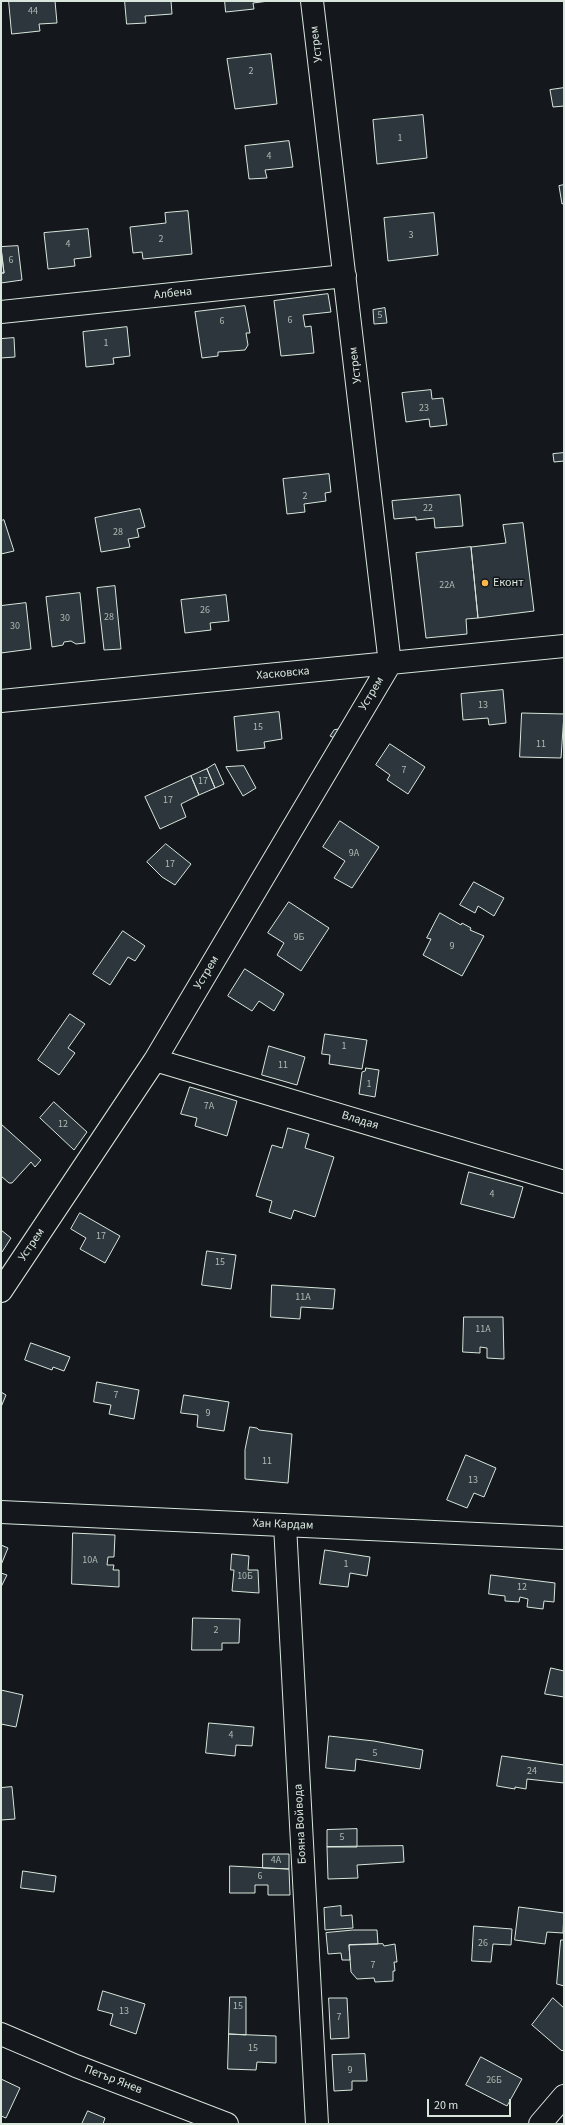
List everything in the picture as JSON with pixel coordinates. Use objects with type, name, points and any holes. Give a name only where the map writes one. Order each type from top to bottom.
[{"type":"street","name":"Устрем","points":[[1,1291],[155,1060],[390,664],[312,1]]},
{"type":"street","name":"Албена","points":[[1,312],[345,276]]},
{"type":"street","name":"Хасковска","points":[[1,701],[564,646]]},
{"type":"street","name":"Владая","points":[[155,1060],[564,1182]]},
{"type":"street","name":"Хан Кардам","points":[[1,1512],[564,1538]]},
{"type":"street","name":"Бояна Войвода","points":[[285,1525],[317,2124]]},
{"type":"street","name":"Петър Янев","points":[[1,2034],[76,2066],[218,2122]]},
{"type":"street","points":[[540,2124],[564,2096]]},
{"type":"building","points":[[9,1],[55,1],[57,23],[39,24],[40,31],[12,34]]},
{"type":"building","points":[[125,1],[171,1],[172,14],[145,16],[146,23],[127,24]]},
{"type":"building","points":[[225,1],[269,1],[253,3],[254,9],[226,12]]},
{"type":"building","points":[[271,54],[277,104],[235,109],[227,59]]},
{"type":"building","points":[[564,88],[564,106],[553,107],[550,90]]},
{"type":"building","points":[[423,115],[427,158],[377,164],[373,120]]},
{"type":"building","points":[[289,141],[293,167],[265,170],[267,178],[249,179],[245,146]]},
{"type":"building","points":[[564,185],[564,203],[562,204],[559,186]]},
{"type":"building","points":[[188,211],[192,254],[143,259],[142,252],[133,253],[130,227],[166,223],[165,213]]},
{"type":"building","points":[[434,213],[438,255],[388,261],[384,218]]},
{"type":"building","points":[[88,229],[91,257],[74,259],[75,266],[48,269],[44,233]]},
{"type":"building","points":[[18,246],[22,280],[1,283],[1,273],[4,273],[1,247]]},
{"type":"building","points":[[1,249],[4,273],[1,273]]},
{"type":"building","points":[[328,294],[331,312],[303,315],[305,327],[311,326],[314,353],[281,356],[274,301]]},
{"type":"building","points":[[245,306],[250,333],[246,333],[248,345],[245,350],[218,352],[218,356],[202,358],[195,312]]},
{"type":"building","points":[[385,308],[387,323],[374,324],[373,310]]},
{"type":"building","points":[[127,327],[130,356],[113,358],[114,364],[86,367],[83,332]]},
{"type":"building","points":[[14,338],[15,357],[1,358],[1,339]]},
{"type":"building","points":[[431,390],[432,399],[443,398],[447,425],[430,427],[429,419],[406,422],[402,393]]},
{"type":"building","points":[[564,453],[564,461],[554,462],[553,454]]},
{"type":"building","points":[[329,474],[331,492],[325,493],[326,501],[304,504],[305,512],[287,514],[283,479]]},
{"type":"building","points":[[460,495],[463,526],[435,528],[434,518],[416,520],[416,517],[394,519],[392,501]]},
{"type":"building","points":[[140,509],[145,527],[137,529],[139,537],[128,539],[130,547],[101,552],[95,518]]},
{"type":"building","points":[[4,520],[14,551],[1,554],[1,521]]},
{"type":"building","points":[[523,523],[534,611],[478,618],[471,547],[506,543],[503,525]]},
{"type":"building","points":[[471,547],[478,618],[466,619],[467,634],[426,638],[416,553]]},
{"type":"building","points":[[115,586],[121,649],[104,650],[97,588]]},
{"type":"building","points":[[80,593],[85,643],[76,644],[71,641],[64,642],[63,645],[52,647],[46,597]]},
{"type":"building","points":[[226,595],[229,621],[210,623],[211,630],[185,633],[181,600]]},
{"type":"building","points":[[26,603],[31,649],[1,653],[1,606]]},
{"type":"building","points":[[503,690],[506,723],[489,725],[488,718],[463,720],[461,694]]},
{"type":"building","points":[[279,712],[282,739],[264,742],[265,748],[237,751],[234,717]]},
{"type":"building","points":[[522,713],[564,714],[561,758],[520,757]]},
{"type":"building","points":[[341,729],[337,739],[330,736],[334,730]]},
{"type":"building","points":[[390,744],[425,767],[408,794],[387,780],[390,775],[376,765]]},
{"type":"building","points":[[215,764],[224,784],[215,788],[207,769]]},
{"type":"building","points":[[244,766],[256,788],[243,796],[226,767]]},
{"type":"building","points":[[207,769],[215,788],[199,795],[191,776]]},
{"type":"building","points":[[191,776],[199,795],[181,804],[186,817],[160,829],[145,797]]},
{"type":"building","points":[[340,821],[379,847],[352,888],[334,878],[345,861],[323,847]]},
{"type":"building","points":[[166,844],[191,864],[175,885],[162,877],[147,862]]},
{"type":"building","points":[[474,882],[504,898],[494,916],[478,906],[475,913],[460,905]]},
{"type":"building","points":[[289,902],[329,928],[301,971],[277,955],[284,943],[268,933]]},
{"type":"building","points":[[440,913],[461,925],[462,923],[471,928],[470,930],[484,936],[462,976],[423,955],[431,939],[427,938]]},
{"type":"building","points":[[123,931],[145,946],[135,961],[128,957],[110,985],[93,974]]},
{"type":"building","points":[[245,969],[284,994],[274,1011],[259,1001],[252,1011],[228,996]]},
{"type":"building","points":[[70,1014],[85,1024],[68,1048],[75,1053],[59,1075],[38,1060]]},
{"type":"building","points":[[325,1034],[367,1040],[362,1069],[329,1064],[330,1055],[322,1054]]},
{"type":"building","points":[[269,1046],[305,1057],[297,1085],[262,1075]]},
{"type":"building","points":[[366,1068],[379,1070],[375,1097],[359,1094],[362,1072],[365,1071]]},
{"type":"building","points":[[190,1087],[237,1101],[227,1136],[195,1126],[197,1118],[181,1114]]},
{"type":"building","points":[[54,1102],[87,1132],[74,1150],[40,1118]]},
{"type":"building","points":[[1,1124],[41,1160],[35,1167],[31,1162],[12,1183],[9,1183],[1,1176]]},
{"type":"building","points":[[288,1128],[309,1134],[305,1148],[334,1157],[315,1217],[294,1210],[291,1219],[269,1212],[272,1201],[256,1196],[272,1145],[282,1148]]},
{"type":"building","points":[[469,1172],[523,1187],[514,1218],[461,1204]]},
{"type":"building","points":[[80,1213],[120,1236],[105,1263],[80,1249],[86,1238],[71,1229]]},
{"type":"building","points":[[1,1230],[11,1238],[2,1252],[1,1251]]},
{"type":"building","points":[[207,1251],[236,1255],[231,1289],[202,1285]]},
{"type":"building","points":[[272,1285],[335,1289],[333,1309],[301,1307],[300,1319],[271,1317]]},
{"type":"building","points":[[464,1317],[503,1317],[504,1359],[487,1358],[487,1348],[480,1347],[480,1353],[463,1352]]},
{"type":"building","points":[[31,1343],[70,1357],[64,1371],[53,1367],[52,1370],[25,1360]]},
{"type":"building","points":[[97,1382],[139,1390],[134,1419],[109,1414],[111,1405],[94,1402]]},
{"type":"building","points":[[1,1392],[6,1395],[1,1407]]},
{"type":"building","points":[[184,1395],[229,1402],[224,1431],[197,1427],[198,1415],[181,1413]]},
{"type":"building","points":[[250,1427],[257,1428],[259,1430],[292,1434],[288,1483],[245,1479],[245,1450]]},
{"type":"building","points":[[466,1455],[496,1468],[484,1497],[474,1493],[467,1508],[447,1500]]},
{"type":"building","points":[[73,1533],[115,1535],[114,1557],[108,1557],[107,1565],[114,1565],[113,1570],[119,1570],[119,1587],[72,1584]]},
{"type":"building","points":[[1,1545],[8,1548],[1,1565]]},
{"type":"building","points":[[325,1550],[370,1557],[367,1576],[350,1573],[348,1587],[320,1584]]},
{"type":"building","points":[[232,1554],[249,1556],[248,1570],[258,1570],[259,1593],[232,1591],[234,1570],[231,1570]]},
{"type":"building","points":[[1,1573],[7,1575],[1,1587]]},
{"type":"building","points":[[491,1575],[555,1583],[554,1602],[544,1601],[543,1609],[527,1607],[528,1599],[520,1597],[519,1602],[505,1601],[505,1596],[489,1594]]},
{"type":"building","points":[[193,1618],[240,1619],[239,1643],[222,1643],[222,1650],[192,1650]]},
{"type":"building","points":[[551,1668],[564,1671],[564,1697],[545,1694]]},
{"type":"building","points":[[1,1690],[23,1695],[16,1727],[1,1724]]},
{"type":"building","points":[[209,1723],[254,1727],[252,1746],[236,1745],[235,1756],[206,1753]]},
{"type":"building","points":[[329,1736],[374,1741],[423,1750],[420,1769],[356,1759],[355,1771],[326,1768]]},
{"type":"building","points":[[502,1756],[564,1765],[564,1783],[527,1779],[526,1789],[497,1786]]},
{"type":"building","points":[[12,1787],[15,1819],[1,1820],[1,1788]]},
{"type":"building","points":[[357,1829],[357,1847],[327,1847],[327,1830]]},
{"type":"building","points":[[403,1846],[404,1862],[357,1865],[358,1878],[328,1879],[327,1847]]},
{"type":"building","points":[[263,1854],[289,1854],[289,1869],[263,1868]]},
{"type":"building","points":[[230,1866],[289,1869],[290,1895],[268,1895],[268,1885],[255,1885],[255,1893],[230,1893]]},
{"type":"building","points":[[23,1871],[56,1876],[54,1892],[21,1888]]},
{"type":"building","points":[[341,1906],[341,1916],[352,1915],[353,1928],[325,1930],[324,1908]]},
{"type":"building","points":[[519,1907],[564,1913],[563,1933],[547,1932],[545,1944],[515,1940]]},
{"type":"building","points":[[474,1926],[512,1929],[511,1945],[493,1944],[491,1962],[472,1961]]},
{"type":"building","points":[[353,1930],[377,1930],[378,1944],[349,1945],[350,1960],[342,1960],[341,1953],[328,1954],[326,1933]]},
{"type":"building","points":[[561,1940],[564,1940],[564,1986],[557,1984]]},
{"type":"building","points":[[383,1944],[384,1946],[395,1944],[397,1962],[394,1962],[395,1971],[393,1971],[393,1981],[375,1982],[374,1978],[357,1979],[351,1972],[349,1945]]},
{"type":"building","points":[[103,1991],[145,2004],[136,2034],[110,2025],[113,2014],[98,2010]]},
{"type":"building","points":[[230,1997],[246,1997],[246,2035],[229,2034]]},
{"type":"building","points":[[329,1998],[347,1998],[349,2038],[331,2039]]},
{"type":"building","points":[[553,1998],[564,2008],[564,2049],[562,2051],[532,2025]]},
{"type":"building","points":[[229,2034],[276,2036],[276,2063],[257,2062],[256,2070],[228,2069]]},
{"type":"building","points":[[365,2054],[367,2081],[352,2081],[352,2090],[334,2091],[332,2055]]},
{"type":"building","points":[[481,2057],[522,2079],[507,2106],[466,2085]]},
{"type":"building","points":[[1,2079],[20,2088],[6,2118],[1,2116]]},
{"type":"building","points":[[88,2111],[105,2118],[103,2124],[82,2124]]},
{"type":"place","name":"Еконт","points":[[485,583]]}]
